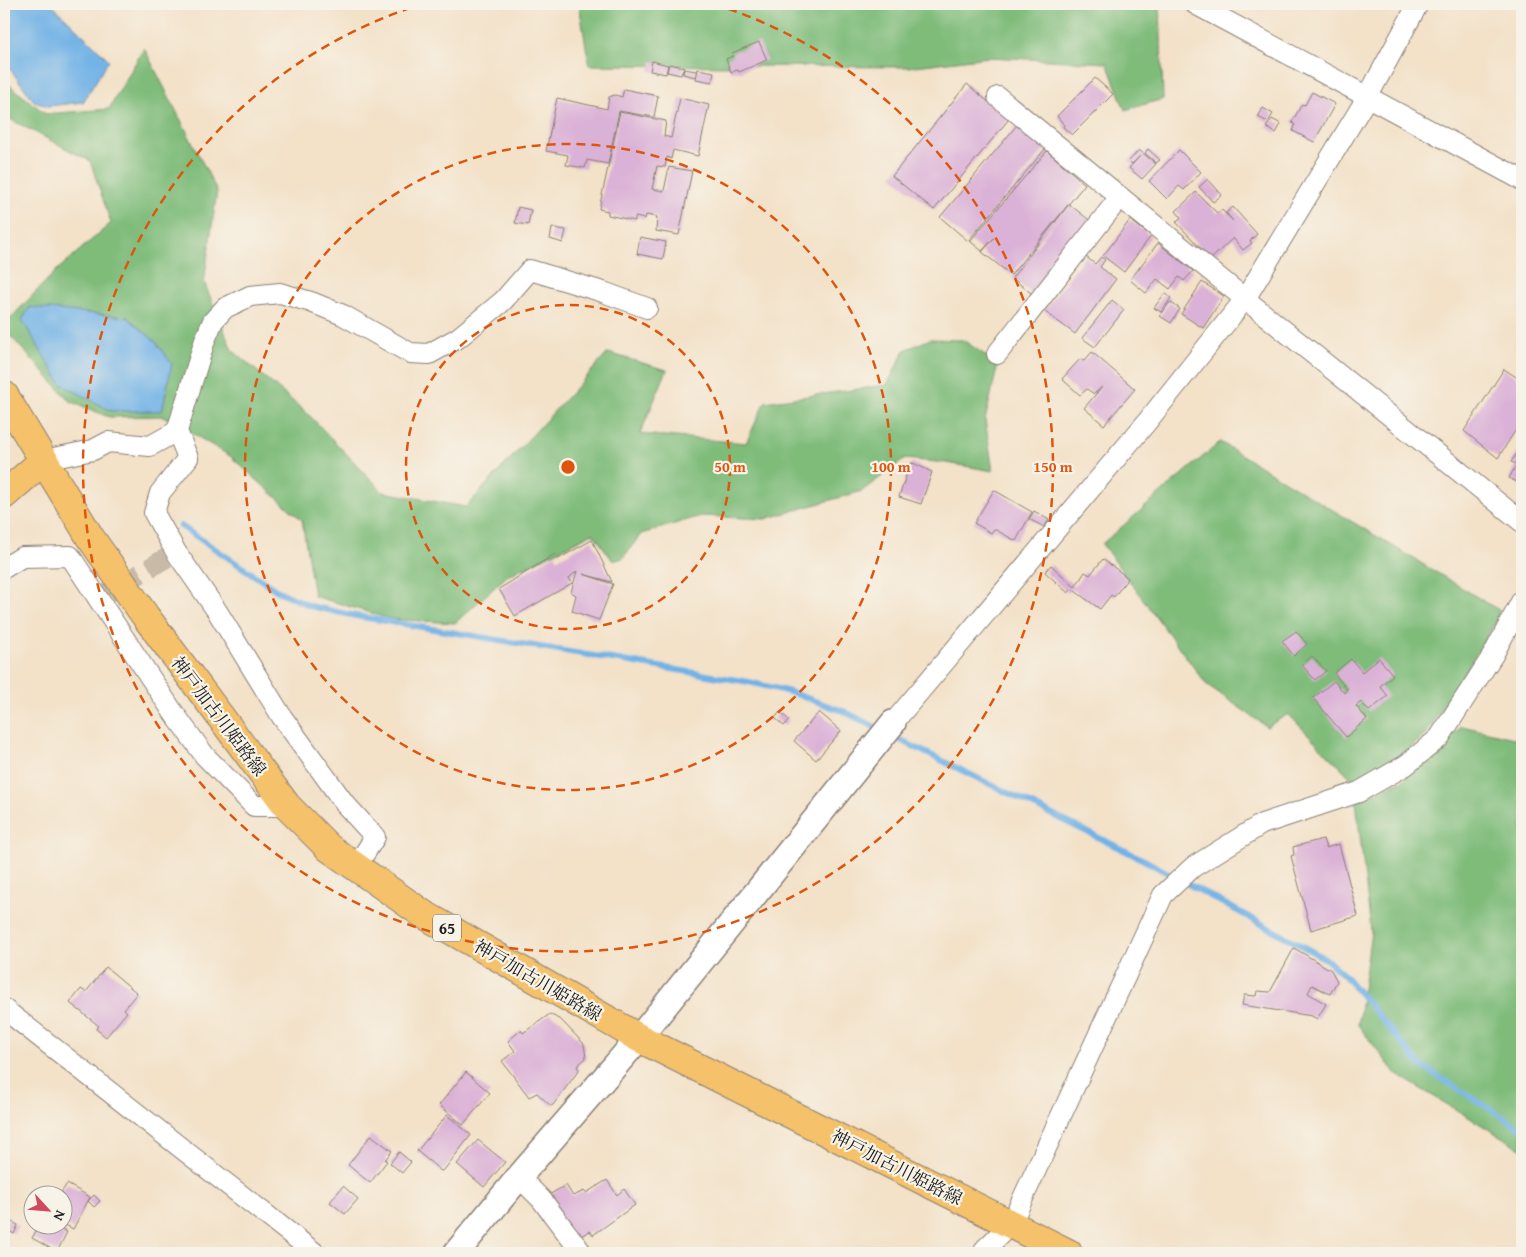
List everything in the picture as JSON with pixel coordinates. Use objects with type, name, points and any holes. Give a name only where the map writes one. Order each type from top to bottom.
[{"type":"main road","name":"神戸加古川姫路線","points":[[4,395],[95,545],[146,617],[286,806],[329,848],[423,914],[639,1038],[1068,1253]]},
{"type":"main road","points":[[4,475],[44,460]]},
{"type":"main road","points":[[4,495],[44,460]]},
{"type":"street","points":[[1195,4],[1522,180]]},
{"type":"street","points":[[456,1253],[639,1038],[893,723],[1146,423],[1245,299],[1368,96],[1418,4]]},
{"type":"street","points":[[998,96],[1245,299],[1522,522]]},
{"type":"street","points":[[997,354],[1120,197]]},
{"type":"street","points":[[356,867],[376,837],[345,804],[282,717],[217,611],[176,552],[154,514],[160,493],[188,458],[177,431],[205,340],[213,321],[225,308],[250,296],[280,293],[311,302],[343,315],[410,353],[429,354],[458,338],[503,301],[530,270],[603,292],[647,308]]},
{"type":"street","points":[[44,460],[94,450],[108,442],[150,446],[177,431]]},
{"type":"street","points":[[4,568],[22,557],[70,556],[173,712],[205,756],[254,806],[286,806]]},
{"type":"street","points":[[983,1252],[1011,1224],[1163,895],[1193,867],[1262,824],[1358,792],[1406,765],[1439,738],[1493,655],[1522,600]]},
{"type":"street","points":[[4,1009],[315,1253]]},
{"type":"street","points":[[519,1177],[541,1199],[582,1253]]},
{"type":"green space","points":[[579,4],[1160,4],[1163,99],[1125,110],[1107,63],[988,57],[908,67],[589,65]]},
{"type":"green space","points":[[144,48],[217,191],[204,282],[232,350],[308,414],[383,492],[466,507],[608,353],[667,370],[640,434],[746,443],[765,402],[887,385],[905,350],[930,339],[963,340],[998,364],[985,420],[993,471],[947,463],[905,459],[862,491],[765,519],[701,516],[641,534],[623,558],[613,561],[593,533],[507,576],[455,623],[391,619],[314,596],[302,520],[230,456],[163,416],[109,417],[70,401],[4,329],[4,325],[56,271],[111,223],[90,161],[4,116],[4,81],[46,114],[109,109]]},
{"type":"green space","points":[[1220,442],[1502,612],[1427,733],[1399,759],[1357,784],[1288,714],[1267,727],[1206,684],[1102,544]]},
{"type":"green space","points":[[1462,726],[1522,740],[1522,1149],[1396,1074],[1358,1025],[1371,931],[1356,801],[1405,779]]},
{"type":"water","points":[[4,4],[51,4],[109,60],[83,102],[48,106],[34,101],[4,61]]},
{"type":"water","points":[[30,307],[127,317],[155,341],[172,364],[162,411],[111,411],[61,384],[22,320]]},
{"type":"building","points":[[759,42],[767,60],[739,72],[738,70],[731,72],[726,59],[733,56],[732,53]]},
{"type":"building","points":[[652,61],[668,65],[666,74],[650,71]]},
{"type":"building","points":[[669,64],[684,67],[681,75],[667,72]]},
{"type":"building","points":[[684,69],[696,71],[695,77],[683,74]]},
{"type":"building","points":[[698,69],[714,72],[712,82],[696,79]]},
{"type":"building","points":[[1095,78],[1113,94],[1072,135],[1063,127],[1064,125],[1057,116]]},
{"type":"building","points":[[967,84],[1009,119],[934,210],[892,176]]},
{"type":"building","points":[[624,89],[658,96],[654,117],[619,111],[608,164],[587,160],[585,168],[566,165],[568,155],[546,151],[557,98],[607,109],[609,97],[615,95],[622,97]]},
{"type":"building","points":[[1312,92],[1335,104],[1314,142],[1293,131],[1295,125],[1292,122],[1302,104],[1305,105]]},
{"type":"building","points":[[680,98],[709,105],[698,156],[673,150],[671,159],[667,157],[665,167],[657,166],[652,189],[664,191],[669,167],[692,171],[679,235],[656,231],[657,217],[646,215],[645,219],[635,217],[635,221],[608,215],[608,211],[599,209],[620,112],[666,121],[664,136],[671,138]]},
{"type":"building","points":[[1263,108],[1273,114],[1268,122],[1258,117]]},
{"type":"building","points":[[1272,119],[1281,124],[1276,133],[1266,127]]},
{"type":"building","points":[[1018,124],[1046,148],[968,241],[940,217]]},
{"type":"building","points":[[1148,149],[1160,160],[1156,163],[1145,153]]},
{"type":"building","points":[[1139,150],[1156,164],[1142,179],[1129,168],[1140,156],[1132,164],[1129,161]]},
{"type":"building","points":[[1179,150],[1201,172],[1184,190],[1179,186],[1167,199],[1149,181]]},
{"type":"building","points":[[1047,151],[1085,184],[1011,275],[982,252],[994,238],[982,251],[970,241]]},
{"type":"building","points":[[1208,179],[1222,195],[1213,202],[1199,187]]},
{"type":"building","points":[[1196,192],[1217,213],[1222,210],[1233,221],[1226,213],[1233,207],[1257,234],[1250,241],[1252,243],[1243,250],[1233,238],[1211,259],[1176,222],[1181,217],[1176,211]]},
{"type":"building","points":[[1069,204],[1093,223],[1036,297],[1012,278]]},
{"type":"building","points":[[518,207],[531,210],[528,225],[515,223]]},
{"type":"building","points":[[1130,220],[1151,236],[1124,272],[1103,256]]},
{"type":"building","points":[[552,228],[566,230],[563,243],[550,239]]},
{"type":"building","points":[[640,237],[666,242],[663,259],[637,254]]},
{"type":"building","points":[[1158,243],[1193,271],[1184,281],[1179,277],[1170,289],[1157,279],[1146,293],[1130,280]]},
{"type":"building","points":[[1085,256],[1095,264],[1101,257],[1105,260],[1100,267],[1116,279],[1075,334],[1044,311]]},
{"type":"building","points":[[1202,282],[1224,296],[1203,328],[1181,314]]},
{"type":"building","points":[[1165,293],[1171,298],[1161,312],[1154,308]]},
{"type":"building","points":[[1112,300],[1124,310],[1095,347],[1082,338]]},
{"type":"building","points":[[1170,302],[1180,309],[1171,323],[1160,316]]},
{"type":"building","points":[[1092,352],[1135,389],[1104,425],[1084,408],[1102,387],[1094,394],[1087,389],[1080,395],[1062,379],[1080,359],[1084,361]]},
{"type":"building","points":[[1504,369],[1522,381],[1522,420],[1498,458],[1464,431]]},
{"type":"building","points":[[1517,453],[1522,455],[1522,485],[1509,478],[1517,464],[1511,462]]},
{"type":"building","points":[[913,463],[932,472],[921,504],[899,497],[910,464]]},
{"type":"building","points":[[994,490],[1032,512],[1016,541],[994,529],[991,533],[974,523]]},
{"type":"building","points":[[1034,511],[1049,520],[1044,527],[1029,519]]},
{"type":"building","points":[[592,540],[612,582],[583,574],[613,584],[599,620],[572,611],[576,595],[571,592],[577,571],[569,578],[572,583],[515,616],[499,589],[555,554],[558,559]]},
{"type":"building","points":[[1103,559],[1128,578],[1114,597],[1111,595],[1100,609],[1072,589],[1068,593],[1045,572],[1051,565],[1075,587],[1085,572],[1090,575]]},
{"type":"building","points":[[1296,631],[1307,644],[1294,656],[1282,641]]},
{"type":"building","points":[[1312,656],[1326,671],[1315,680],[1302,665]]},
{"type":"building","points":[[1379,658],[1393,675],[1380,686],[1388,696],[1369,711],[1361,702],[1356,706],[1367,719],[1346,737],[1313,698],[1334,681],[1344,693],[1347,689],[1334,673],[1351,659],[1362,672]]},
{"type":"building","points":[[780,712],[789,720],[784,726],[775,718]]},
{"type":"building","points":[[819,712],[841,731],[816,760],[794,741]]},
{"type":"building","points":[[1323,839],[1326,848],[1339,844],[1358,916],[1311,930],[1291,856],[1294,855],[1293,847]]},
{"type":"building","points":[[1294,948],[1331,970],[1337,981],[1330,994],[1312,985],[1308,993],[1326,1004],[1317,1019],[1312,1016],[1242,1005],[1244,995],[1256,996],[1257,991],[1270,992]]},
{"type":"building","points":[[106,967],[137,993],[124,1009],[127,1012],[106,1037],[96,1029],[99,1026],[70,1003],[81,989],[86,992]]},
{"type":"building","points":[[550,1014],[562,1021],[584,1044],[586,1058],[577,1066],[579,1070],[551,1106],[537,1093],[529,1097],[502,1061],[515,1051],[508,1041],[521,1030],[523,1033]]},
{"type":"building","points":[[466,1072],[490,1093],[463,1125],[439,1105]]},
{"type":"building","points":[[447,1115],[471,1135],[444,1170],[441,1171],[417,1151]]},
{"type":"building","points":[[371,1135],[392,1151],[385,1160],[387,1161],[370,1183],[348,1165]]},
{"type":"building","points":[[478,1140],[505,1162],[484,1187],[457,1164]]},
{"type":"building","points":[[399,1152],[411,1162],[402,1173],[390,1163]]},
{"type":"building","points":[[607,1180],[617,1195],[624,1189],[635,1205],[593,1235],[590,1231],[575,1239],[547,1196],[566,1185],[573,1196],[584,1191],[586,1193]]},
{"type":"building","points":[[343,1186],[358,1199],[345,1214],[330,1202]]},
{"type":"building","points":[[72,1187],[90,1197],[72,1228]]},
{"type":"building","points":[[94,1195],[100,1201],[94,1207],[88,1201]]},
{"type":"building","points":[[6,1219],[18,1225],[14,1234],[4,1228]]},
{"type":"building","points":[[34,1234],[66,1234],[57,1252],[32,1238]]},
{"type":"waterway","points":[[181,526],[276,590],[310,606],[356,616],[749,682],[790,692],[843,711],[881,730]]},
{"type":"waterway","points":[[890,735],[1144,860],[1326,959],[1346,977],[1420,1065],[1522,1129]]},
{"type":"tunnel","points":[[98,599],[176,552]]}]
